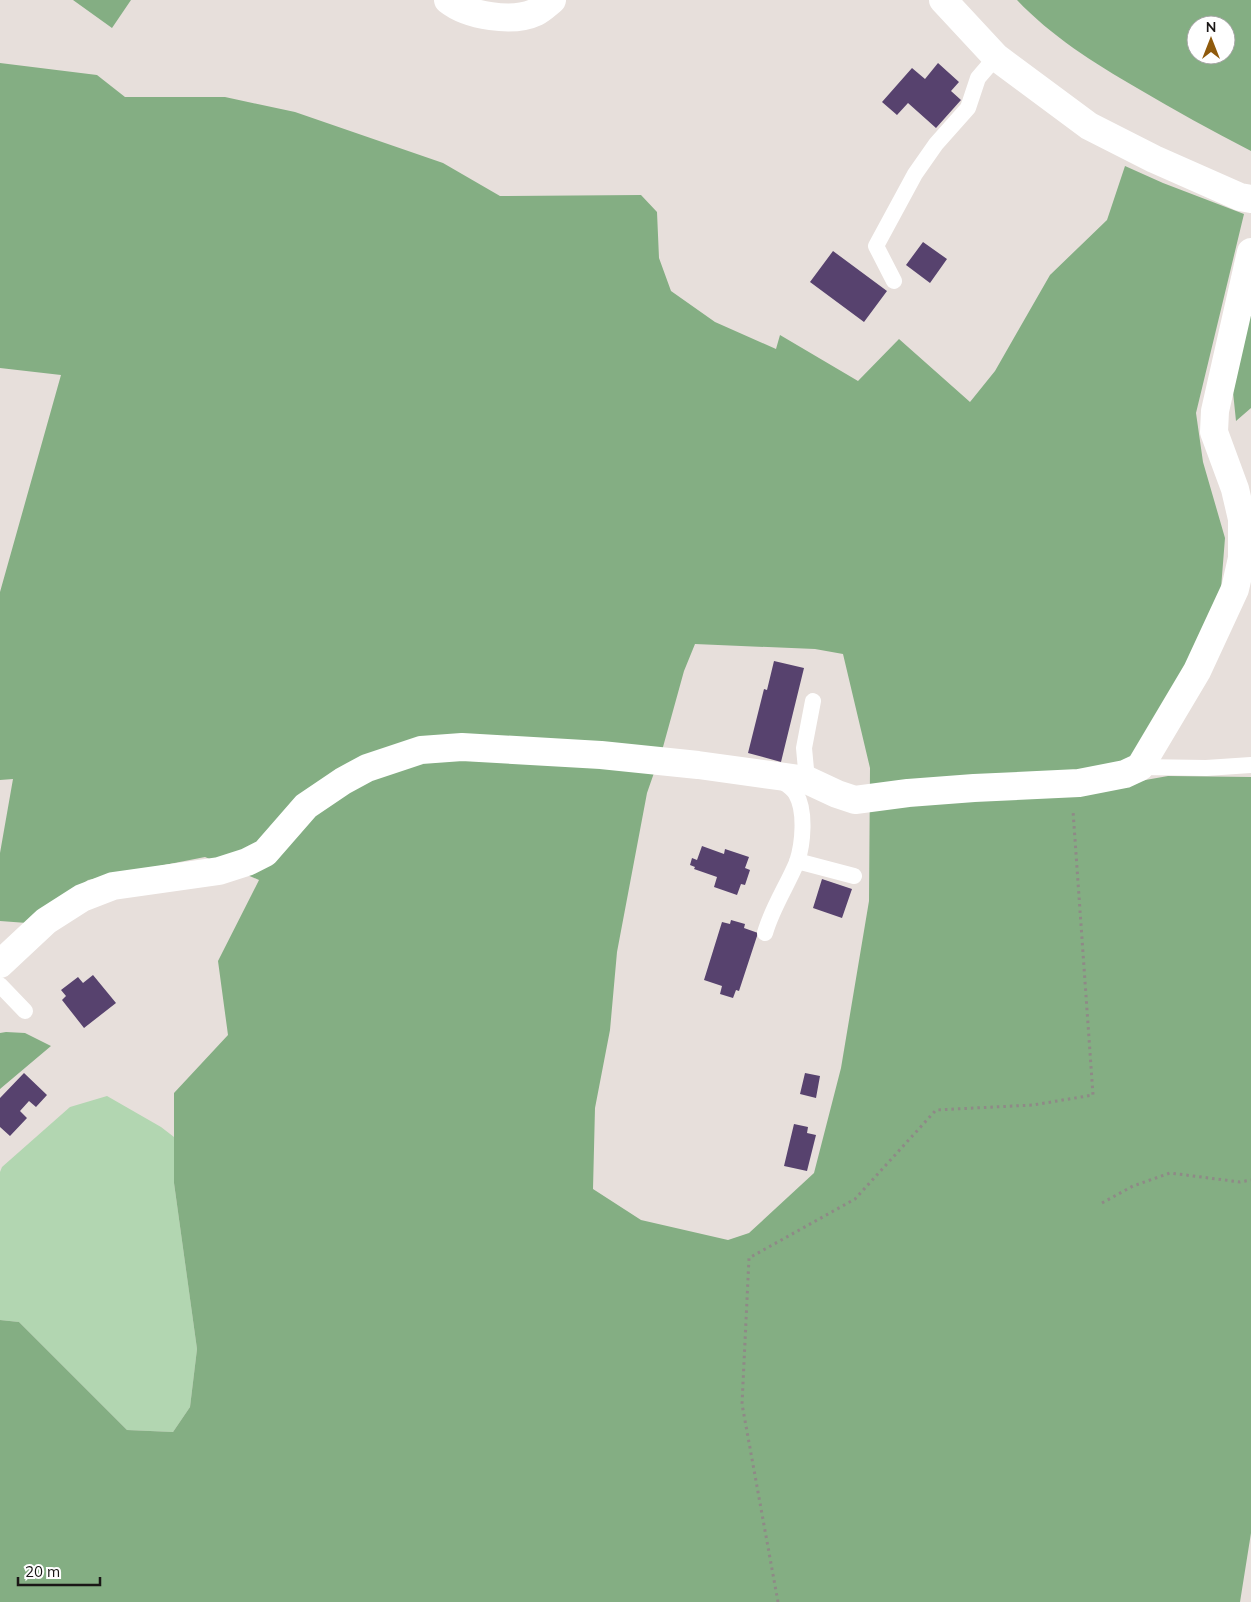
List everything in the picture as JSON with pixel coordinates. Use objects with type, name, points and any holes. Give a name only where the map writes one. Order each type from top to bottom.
[{"type":"street","points":[[448,0],[455,5],[480,14],[507,18],[536,12],[552,0]]},
{"type":"street","points":[[943,0],[996,57],[1089,126],[1154,159],[1240,197],[1251,199]]},
{"type":"street","points":[[0,964],[46,921],[82,898],[113,886],[218,871],[247,862],[265,853],[306,806],[343,781],[367,768],[421,750],[462,747],[601,755],[807,780],[855,800],[908,793],[974,788],[1071,784],[1125,774],[1140,767],[1197,671],[1236,589],[1242,558],[1242,519],[1236,489],[1214,432],[1215,411],[1251,252]]},
{"type":"lane","points":[[894,281],[876,246],[900,206],[915,174],[936,144],[968,108],[978,78],[996,57]]},
{"type":"lane","points":[[807,780],[804,748],[813,701]]},
{"type":"lane","points":[[1140,767],[1206,768],[1251,765]]},
{"type":"lane","points":[[765,933],[772,912],[797,861],[803,826],[801,807],[796,792],[775,776]]},
{"type":"lane","points":[[797,861],[854,876]]},
{"type":"lane","points":[[0,985],[26,1011]]},
{"type":"path","points":[[778,1602],[742,1404],[748,1258],[855,1199],[936,1110],[1033,1105],[1093,1095],[1071,784]]},
{"type":"path","points":[[1102,1203],[1134,1186],[1170,1173],[1240,1182],[1251,1180]]},
{"type":"green space","points":[[73,0],[131,0],[112,28]]},
{"type":"green space","points":[[1017,0],[1251,0],[1251,151],[1105,69],[1044,25]]},
{"type":"green space","points":[[0,63],[97,75],[125,97],[225,97],[295,112],[443,163],[500,196],[641,195],[657,212],[659,258],[671,291],[715,322],[776,349],[780,335],[858,381],[899,339],[970,402],[995,371],[1050,275],[1107,220],[1125,166],[1163,183],[1244,214],[1196,413],[1203,462],[1225,538],[1220,601],[1155,719],[1123,784],[1168,776],[1251,777],[1251,1533],[1240,1602],[0,1602],[0,1320],[19,1322],[127,1430],[173,1432],[190,1407],[197,1349],[174,1183],[174,1093],[228,1035],[218,961],[259,880],[205,857],[88,880],[27,923],[0,921],[0,853],[13,779],[0,780],[0,592],[61,375],[0,368]],"holes":[[[695,644],[815,649],[843,654],[870,768],[869,901],[841,1068],[814,1173],[749,1233],[728,1240],[641,1220],[593,1189],[595,1108],[610,1030],[617,952],[647,793],[663,747],[684,671]]]},
{"type":"green space","points":[[1251,310],[1251,408],[1236,421],[1233,392]]},
{"type":"green space","points":[[0,1033],[25,1033],[51,1046],[0,1089]]},
{"type":"green space","points":[[107,1096],[161,1127],[174,1137],[174,1183],[197,1349],[190,1407],[173,1432],[127,1430],[19,1322],[0,1320],[0,1172],[2,1167],[70,1107]]},
{"type":"building","points":[[938,63],[959,82],[951,91],[961,100],[936,128],[908,103],[897,115],[882,102],[912,68],[925,79]]},
{"type":"building","points":[[923,242],[947,259],[930,283],[906,265]]},
{"type":"building","points":[[833,251],[887,291],[864,322],[810,282]]},
{"type":"building","points":[[774,661],[804,668],[781,762],[748,753],[764,689],[767,690]]},
{"type":"building","points":[[702,846],[724,854],[725,849],[749,857],[745,868],[750,870],[745,885],[741,884],[737,895],[714,887],[717,877],[694,869],[695,867],[690,865],[692,858],[697,860]]},
{"type":"building","points":[[822,879],[852,889],[842,918],[813,908]]},
{"type":"building","points":[[731,920],[745,924],[744,928],[758,933],[739,991],[736,990],[733,998],[720,994],[722,986],[704,980],[722,922],[730,924]]},
{"type":"building","points":[[93,975],[116,1003],[84,1028],[62,1000],[66,996],[61,990],[78,977],[83,983]]},
{"type":"building","points":[[24,1073],[47,1095],[36,1107],[29,1101],[20,1111],[27,1118],[10,1136],[0,1127],[0,1098]]},
{"type":"building","points":[[805,1073],[820,1076],[816,1098],[800,1094]]},
{"type":"building","points":[[794,1124],[808,1127],[807,1133],[816,1135],[807,1171],[784,1166]]}]
